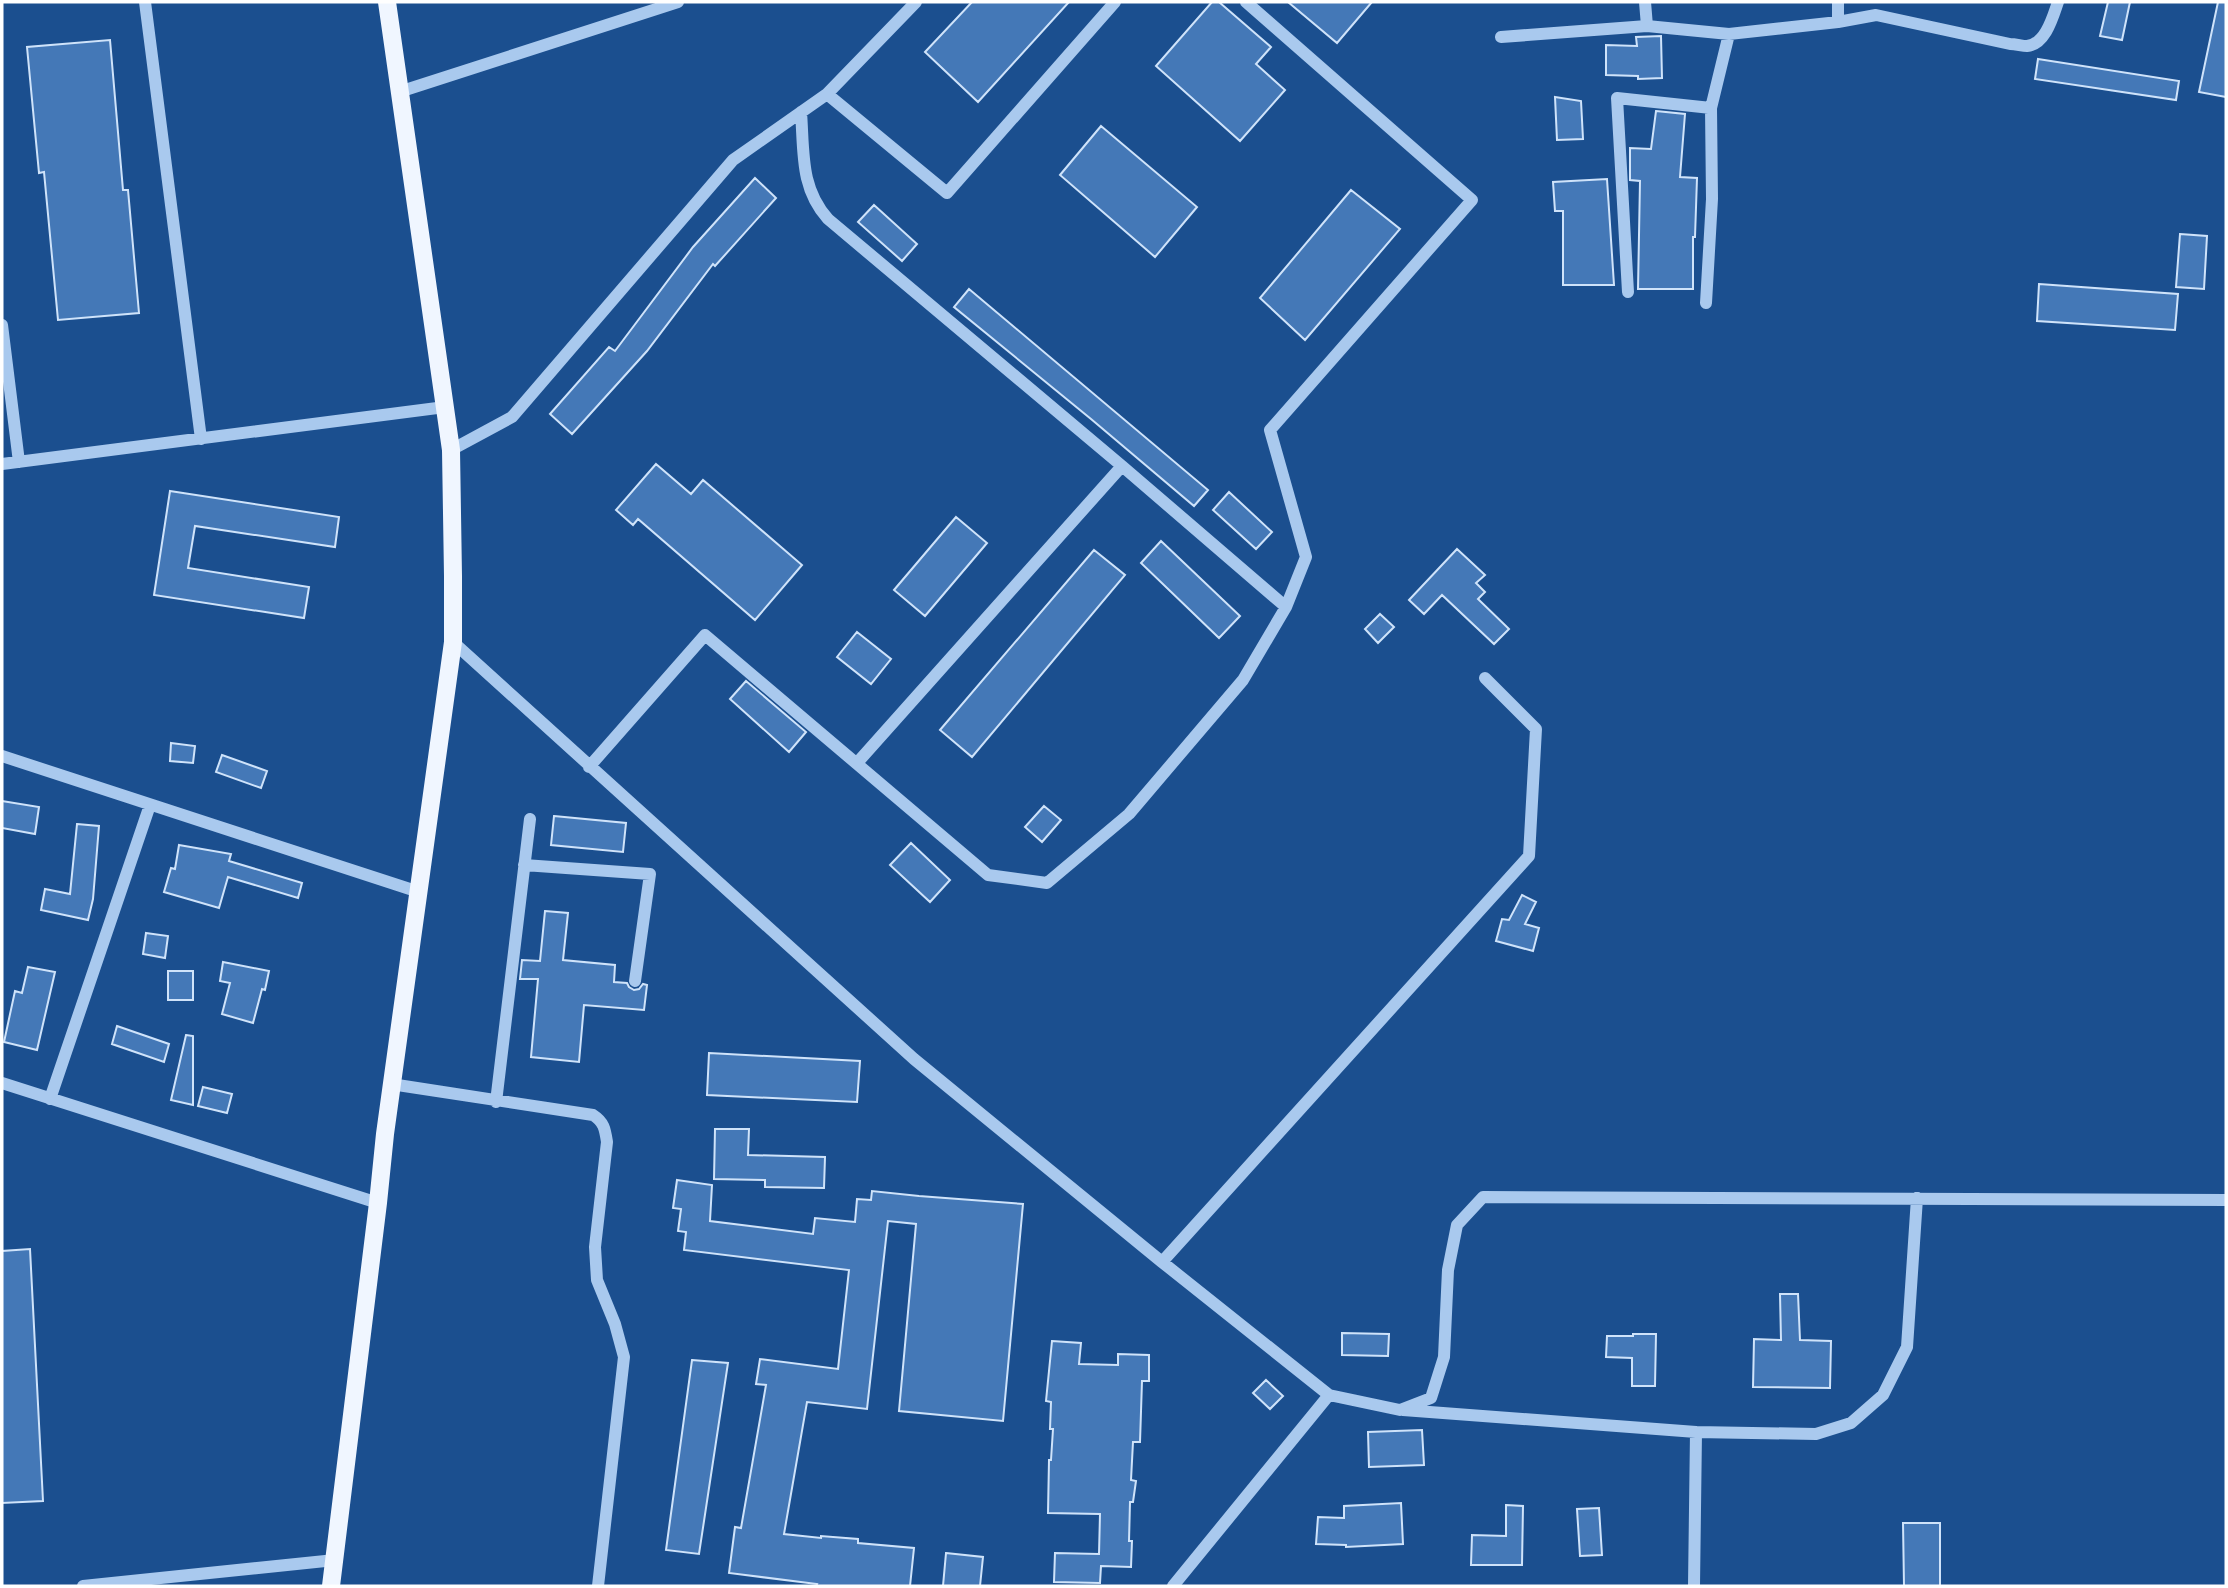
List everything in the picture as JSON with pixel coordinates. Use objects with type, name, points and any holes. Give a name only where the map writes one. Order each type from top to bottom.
[{"type":"main road","points":[[331,1586],[391,1084],[453,642],[451,450],[387,2]]},
{"type":"street","points":[[145,2],[201,439]]},
{"type":"street","points":[[399,92],[678,2]]},
{"type":"street","points":[[451,450],[512,417],[733,160],[827,94],[916,2]]},
{"type":"street","points":[[827,94],[947,193],[1115,2]]},
{"type":"street","points":[[589,766],[705,635],[988,875],[1047,883],[1129,814],[1243,680],[1286,607],[1306,557],[1270,430],[1472,200],[1246,2]]},
{"type":"street","points":[[1645,2],[1647,26]]},
{"type":"street","points":[[1838,2],[1838,22]]},
{"type":"street","points":[[1501,37],[1647,26],[1729,34],[1876,15],[2030,46],[2040,40],[2047,30],[2058,2]]},
{"type":"street","points":[[1706,303],[1712,199],[1711,108],[1729,34]]},
{"type":"street","points":[[1628,292],[1617,98],[1711,108]]},
{"type":"street","points":[[801,112],[806,177],[810,194],[828,219],[1286,607]]},
{"type":"street","points":[[2,325],[19,462]]},
{"type":"street","points":[[2,464],[445,407]]},
{"type":"street","points":[[857,763],[1122,466]]},
{"type":"street","points":[[453,642],[914,1059],[1329,1395],[1400,1410],[1696,1432],[1816,1434],[1852,1423],[1883,1395],[1907,1347],[1917,1198]]},
{"type":"street","points":[[1162,1262],[1529,856],[1536,729],[1485,678]]},
{"type":"street","points":[[2,756],[419,892]]},
{"type":"street","points":[[50,1099],[150,805]]},
{"type":"street","points":[[496,1102],[530,819]]},
{"type":"street","points":[[524,865],[650,874],[635,981]]},
{"type":"street","points":[[2,1083],[378,1203]]},
{"type":"street","points":[[391,1084],[593,1115],[601,1121],[605,1129],[607,1142],[595,1247],[597,1280],[615,1324],[624,1357],[598,1586]]},
{"type":"street","points":[[1400,1410],[1431,1398],[1444,1357],[1448,1270],[1457,1225],[1483,1197],[2226,1200]]},
{"type":"street","points":[[1173,1586],[1329,1395]]},
{"type":"street","points":[[1694,1586],[1696,1432]]},
{"type":"street","points":[[83,1586],[335,1560]]},
{"type":"building","points":[[972,2],[1069,2],[978,102],[925,52]]},
{"type":"building","points":[[1212,2],[1219,2],[1271,47],[1256,64],[1285,90],[1240,141],[1156,66]]},
{"type":"building","points":[[1288,2],[1372,2],[1337,43]]},
{"type":"building","points":[[2108,2],[2130,2],[2122,40],[2100,36]]},
{"type":"building","points":[[2218,2],[2226,2],[2226,97],[2199,92]]},
{"type":"building","points":[[1661,36],[1662,78],[1638,79],[1638,76],[1606,75],[1606,45],[1637,46],[1636,37]]},
{"type":"building","points":[[110,40],[123,190],[128,190],[139,313],[58,320],[44,172],[39,173],[27,47]]},
{"type":"building","points":[[2038,59],[2179,81],[2176,100],[2035,79]]},
{"type":"building","points":[[1555,97],[1581,101],[1583,139],[1557,140]]},
{"type":"building","points":[[1656,111],[1685,114],[1680,177],[1697,178],[1693,289],[1638,289],[1640,181],[1630,180],[1630,148],[1651,149]]},
{"type":"building","points":[[1101,126],[1197,207],[1155,257],[1060,175]]},
{"type":"building","points":[[755,178],[776,198],[715,266],[713,264],[647,351],[572,434],[550,414],[609,347],[615,351],[693,247]]},
{"type":"building","points":[[1607,179],[1614,285],[1563,285],[1563,211],[1555,211],[1553,182]]},
{"type":"building","points":[[1351,190],[1400,229],[1305,340],[1260,298]]},
{"type":"building","points":[[874,205],[917,244],[902,261],[858,222]]},
{"type":"building","points":[[2180,234],[2207,236],[2204,289],[2176,287]]},
{"type":"building","points":[[2039,284],[2178,294],[2175,330],[2037,321]]},
{"type":"building","points":[[969,289],[1208,490],[1194,506],[954,307]]},
{"type":"building","points":[[656,464],[691,494],[703,480],[802,565],[755,620],[638,519],[633,525],[616,510]]},
{"type":"building","points":[[170,491],[339,517],[335,547],[195,526],[188,568],[309,587],[304,618],[154,595]]},
{"type":"building","points":[[1229,492],[1272,532],[1256,549],[1213,510]]},
{"type":"building","points":[[956,517],[987,543],[925,616],[894,590]]},
{"type":"building","points":[[1161,541],[1240,616],[1219,638],[1141,563]]},
{"type":"building","points":[[1457,549],[1485,575],[1476,583],[1485,592],[1478,599],[1509,629],[1494,644],[1442,595],[1424,614],[1409,600]]},
{"type":"building","points":[[1094,550],[1125,575],[972,757],[940,730]]},
{"type":"building","points":[[1380,614],[1394,627],[1378,643],[1365,629]]},
{"type":"building","points":[[857,632],[891,659],[871,684],[837,657]]},
{"type":"building","points":[[746,681],[806,732],[789,752],[730,699]]},
{"type":"building","points":[[171,743],[195,746],[193,763],[170,761]]},
{"type":"building","points":[[222,755],[267,771],[261,788],[216,772]]},
{"type":"building","points":[[2,801],[39,807],[35,834],[2,828]]},
{"type":"building","points":[[1044,806],[1061,820],[1042,842],[1025,827]]},
{"type":"building","points":[[554,816],[626,823],[623,852],[551,845]]},
{"type":"building","points":[[77,824],[99,826],[93,899],[88,920],[41,910],[45,889],[70,894]]},
{"type":"building","points":[[911,843],[950,880],[930,902],[890,865]]},
{"type":"building","points":[[179,845],[231,854],[229,861],[302,883],[298,898],[228,877],[219,908],[164,892],[171,868],[175,869]]},
{"type":"building","points":[[1522,895],[1536,902],[1525,924],[1539,928],[1533,951],[1496,941],[1502,919],[1509,920]]},
{"type":"building","points":[[545,911],[568,913],[563,960],[615,965],[614,982],[627,983],[634,990],[643,984],[647,985],[644,1010],[584,1005],[579,1062],[531,1057],[538,979],[520,979],[522,960],[540,961]]},
{"type":"building","points":[[146,933],[168,936],[165,958],[143,954]]},
{"type":"building","points":[[223,962],[269,971],[253,1023],[222,1014],[230,983],[220,981]]},
{"type":"building","points":[[28,967],[55,972],[37,1050],[4,1042],[15,991],[22,993]]},
{"type":"building","points":[[168,971],[193,971],[193,1000],[168,1000]]},
{"type":"building","points":[[117,1026],[169,1044],[164,1062],[112,1044]]},
{"type":"building","points":[[186,1035],[193,1036],[193,1105],[171,1100]]},
{"type":"building","points":[[709,1053],[860,1061],[857,1102],[707,1095]]},
{"type":"building","points":[[203,1087],[232,1094],[227,1113],[198,1106]]},
{"type":"building","points":[[715,1129],[749,1129],[748,1155],[825,1157],[824,1188],[765,1187],[765,1180],[714,1179]]},
{"type":"building","points":[[677,1180],[712,1185],[710,1221],[813,1234],[815,1218],[855,1222],[857,1199],[871,1200],[872,1191],[1023,1204],[1003,1421],[899,1411],[916,1224],[888,1221],[867,1409],[807,1402],[784,1534],[858,1539],[858,1543],[914,1548],[910,1586],[816,1586],[817,1584],[729,1573],[735,1527],[741,1528],[766,1385],[756,1384],[760,1359],[838,1369],[849,1270],[684,1250],[686,1232],[678,1231],[681,1209],[673,1208]]},
{"type":"building","points":[[30,1249],[43,1501],[2,1503],[2,1251]]},
{"type":"building","points":[[1780,1294],[1798,1294],[1800,1340],[1831,1341],[1830,1388],[1753,1387],[1754,1339],[1781,1340]]},
{"type":"building","points":[[1342,1333],[1389,1334],[1388,1356],[1342,1355]]},
{"type":"building","points":[[1656,1334],[1655,1386],[1632,1386],[1632,1358],[1606,1357],[1607,1336]]},
{"type":"building","points":[[1052,1341],[1081,1343],[1079,1364],[1118,1365],[1118,1354],[1149,1355],[1149,1381],[1142,1381],[1140,1442],[1133,1442],[1131,1480],[1136,1481],[1133,1502],[1130,1502],[1131,1567],[1101,1566],[1100,1583],[1054,1582],[1055,1553],[1099,1554],[1100,1514],[1048,1513],[1049,1460],[1053,1429],[1050,1429],[1051,1402],[1046,1401]]},
{"type":"building","points":[[692,1360],[728,1363],[699,1554],[666,1550]]},
{"type":"building","points":[[1266,1380],[1283,1396],[1270,1409],[1253,1393]]},
{"type":"building","points":[[1422,1430],[1424,1465],[1369,1467],[1368,1432]]},
{"type":"building","points":[[1401,1503],[1403,1544],[1346,1547],[1316,1544],[1318,1517],[1344,1518],[1344,1506]]},
{"type":"building","points":[[1506,1505],[1523,1506],[1522,1565],[1471,1565],[1472,1535],[1506,1536]]},
{"type":"building","points":[[1599,1508],[1602,1555],[1580,1556],[1577,1509]]},
{"type":"building","points":[[1903,1523],[1940,1523],[1940,1586],[1904,1586]]},
{"type":"building","points":[[946,1553],[983,1557],[980,1586],[943,1586]]}]
